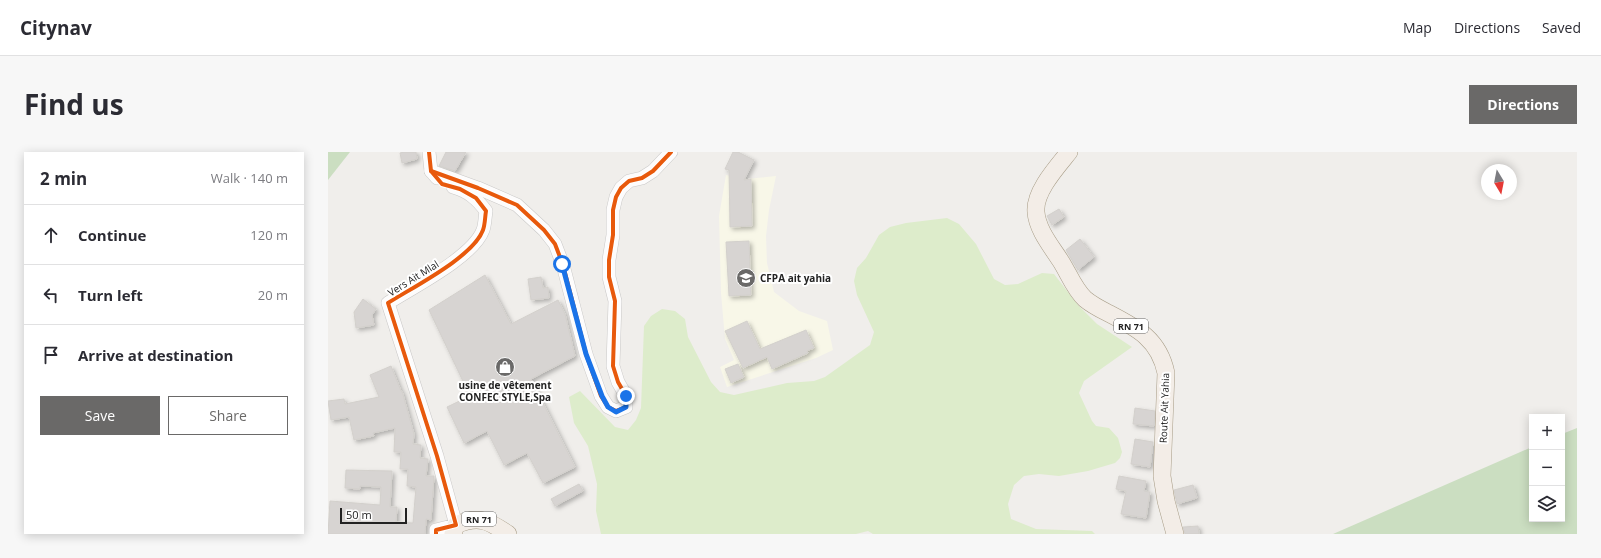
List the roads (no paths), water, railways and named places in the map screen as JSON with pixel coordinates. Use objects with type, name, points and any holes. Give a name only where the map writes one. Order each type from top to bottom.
[{"type":"main road","name":"Route Ait Yahia","points":[[1069,152],[1038,196],[1036,212],[1037,218],[1046,237],[1077,290],[1084,298],[1140,331],[1151,340],[1162,358],[1166,373],[1162,476],[1166,501],[1175,534]]},
{"type":"main road","name":"RN 71","points":[[455,529],[467,520],[478,519],[487,521],[497,526],[508,534]]},
{"type":"street","points":[[429,152],[431,171],[478,188],[517,206],[544,230],[555,244],[562,264],[586,354],[604,401],[608,407],[616,412],[626,407],[626,396],[618,382],[613,366],[615,301],[609,277],[613,235],[613,210],[616,197],[622,188],[629,181],[642,178],[653,171],[671,152]]},
{"type":"street","name":"Vers Ait Mlal","points":[[431,171],[442,184],[460,189],[476,198],[486,211],[484,230],[469,250],[448,266],[388,303],[437,456],[455,529]]},
{"type":"street","points":[[436,534],[436,530],[455,529]]},
{"type":"place","name":"CFPA ait yahia","points":[[746,278]]},
{"type":"place","name":"usine de vêtement CONFEC STYLE,Spa","points":[[505,367]]}]
